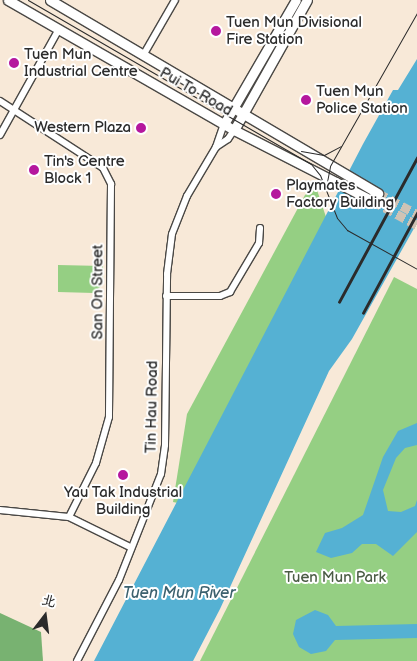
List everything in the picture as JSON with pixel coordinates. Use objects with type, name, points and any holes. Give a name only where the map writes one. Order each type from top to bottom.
[{"type":"main road","name":"Pui To Road","points":[[8,0],[234,130],[339,182],[376,197],[345,173],[51,0]]},
{"type":"main road","points":[[224,124],[296,0]]},
{"type":"main road","points":[[234,130],[307,0]]},
{"type":"street","points":[[144,54],[176,0]]},
{"type":"street","points":[[0,135],[59,29]]},
{"type":"street","name":"San On Street","points":[[0,101],[103,168],[111,184],[109,417],[99,457],[69,517]]},
{"type":"street","name":"Tin Hau Road","points":[[77,661],[119,580],[130,547],[152,503],[164,460],[168,260],[176,221],[216,147],[224,124]]},
{"type":"street","name":"Tin Hau Road","points":[[216,147],[228,139],[234,130]]},
{"type":"street","points":[[166,296],[220,296],[230,292],[259,243],[260,228]]},
{"type":"street","points":[[0,510],[69,517],[130,547]]},
{"type":"green space","points":[[316,187],[326,217],[178,503],[173,502],[187,414],[305,195]]},
{"type":"green space","points":[[58,265],[103,266],[103,284],[94,293],[58,292]]},
{"type":"green space","name":"Tuen Mun Park","points":[[394,277],[417,289],[417,661],[200,661]]},
{"type":"green space","points":[[0,613],[41,632],[43,661],[0,661]]},
{"type":"water","name":"Tuen Mun River","points":[[417,59],[417,223],[352,339],[329,371],[220,609],[193,661],[94,661],[363,144],[393,90],[398,90]]},
{"type":"water","points":[[417,423],[417,445],[405,448],[396,458],[383,490],[388,511],[401,512],[415,506],[417,500],[417,532],[393,556],[376,544],[362,544],[352,553],[331,558],[316,552],[325,533],[342,528],[363,515],[383,457],[398,431]]},
{"type":"water","points":[[315,610],[328,615],[336,626],[417,624],[417,638],[335,640],[326,651],[311,654],[299,647],[293,634],[296,620]]},
{"type":"tunnel","points":[[378,193],[417,214]]},
{"type":"tunnel","points":[[373,201],[417,225]]},
{"type":"tram line","points":[[28,0],[311,164],[320,175],[337,218],[347,230],[417,269]]},
{"type":"tram line","points":[[326,187],[330,166],[417,13]]},
{"type":"tram line","points":[[301,151],[324,155],[341,146]]},
{"type":"railway","points":[[339,302],[417,158]]},
{"type":"railway","points":[[363,313],[417,213]]},
{"type":"place","name":"Tuen Mun Divisional Fire Station","points":[[216,31]]},
{"type":"place","name":"Tuen Mun Industrial Centre","points":[[14,63]]},
{"type":"place","name":"Tuen Mun Police Station","points":[[306,100]]},
{"type":"place","name":"Western Plaza","points":[[141,128]]},
{"type":"place","name":"Tin's Centre Block 1","points":[[34,170]]},
{"type":"place","name":"Playmates Factory Building","points":[[276,194]]},
{"type":"place","name":"Yau Tak Industrial Building","points":[[123,475]]}]
